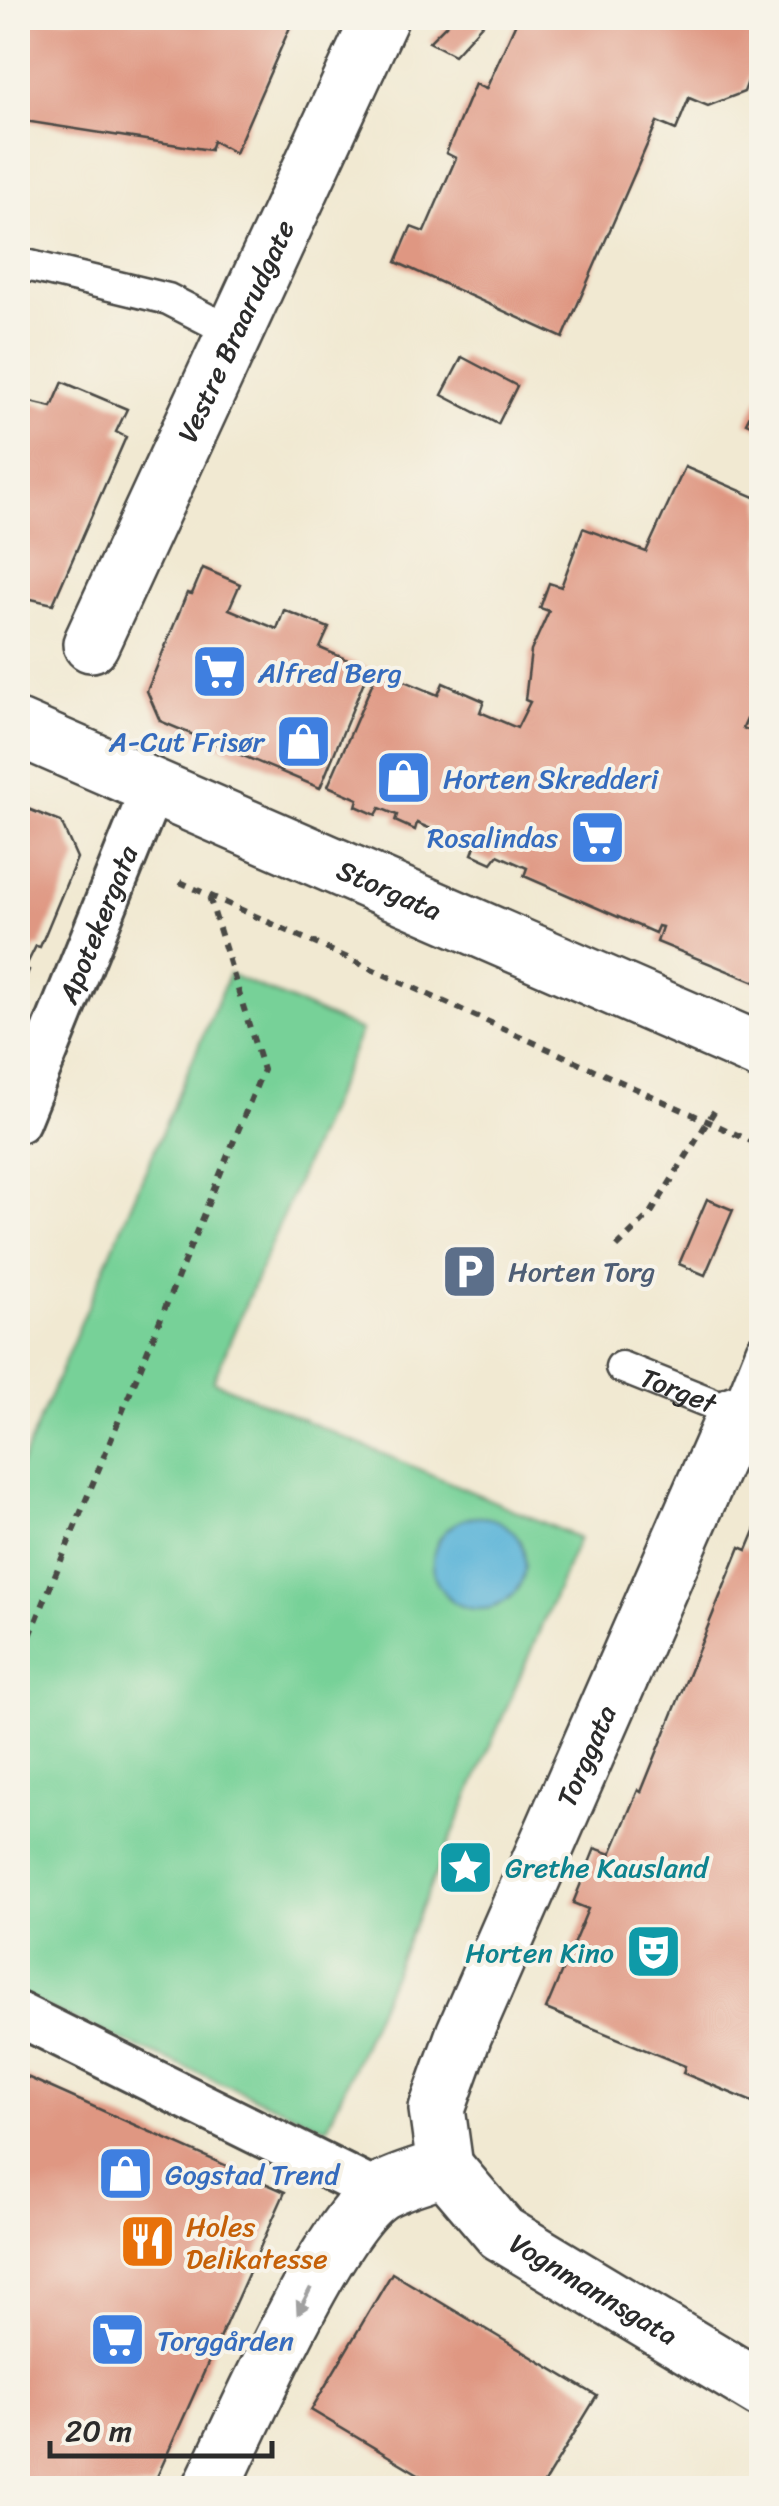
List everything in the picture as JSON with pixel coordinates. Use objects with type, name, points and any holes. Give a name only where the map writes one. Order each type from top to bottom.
[{"type":"street","name":"Vestre Braarudgate","points":[[91,644],[380,18]]},
{"type":"street","name":"Storgata","points":[[18,728],[753,1048]]},
{"type":"street","name":"Apotekergata","points":[[18,1121],[154,784]]},
{"type":"street","name":"Torggata","points":[[445,2167],[437,2108],[464,2034],[736,1413]]},
{"type":"street","points":[[18,2014],[379,2193]]},
{"type":"street","points":[[210,2488],[319,2272],[379,2193],[445,2167]]},
{"type":"street","name":"Vognmannsgata","points":[[445,2167],[501,2233],[762,2390]]},
{"type":"lane","points":[[18,263],[168,300],[234,333]]},
{"type":"lane","name":"Torggata","points":[[736,1413],[762,1348]]},
{"type":"lane","name":"Torget","points":[[620,1367],[736,1413]]},
{"type":"path","points":[[121,859],[208,893],[762,1146]]},
{"type":"path","points":[[18,1665],[262,1070],[208,893]]},
{"type":"path","points":[[617,1247],[651,1213],[753,1048]]},
{"type":"green space","points":[[229,974],[361,1031],[213,1381],[579,1538],[327,2128],[18,1996],[18,1471]]},
{"type":"water","points":[[479,1517],[496,1521],[511,1531],[521,1546],[525,1563],[521,1580],[511,1595],[496,1605],[479,1609],[462,1605],[447,1595],[437,1580],[433,1563],[437,1546],[447,1531],[462,1521]]},
{"type":"building","points":[[18,18],[294,18],[235,153],[213,141],[210,150],[18,120]]},
{"type":"building","points":[[453,18],[488,18],[454,55],[429,42]]},
{"type":"building","points":[[518,18],[762,18],[762,43],[744,92],[708,106],[689,98],[676,130],[657,122],[563,338],[396,262],[411,227],[424,232],[456,158],[446,153],[475,84],[486,89]]},
{"type":"building","points":[[462,357],[517,386],[498,424],[442,395]]},
{"type":"building","points":[[63,382],[127,409],[116,432],[126,437],[53,604],[18,596],[18,399],[52,407]]},
{"type":"building","points":[[762,391],[762,430],[746,423]]},
{"type":"building","points":[[685,467],[762,500],[762,685],[743,728],[762,736],[762,985],[657,942],[662,927],[658,926],[655,933],[524,876],[527,868],[498,855],[492,863],[472,854],[475,846],[456,839],[452,848],[432,840],[436,831],[417,823],[415,830],[395,821],[397,815],[380,808],[376,815],[356,806],[358,799],[328,786],[378,670],[438,695],[443,683],[484,701],[480,712],[517,728],[530,702],[525,700],[531,651],[549,611],[540,608],[549,583],[561,587],[583,528],[646,552]]},
{"type":"building","points":[[203,568],[240,584],[229,609],[277,629],[284,610],[329,628],[320,648],[369,669],[320,788],[160,721],[147,691],[187,593],[192,594]]},
{"type":"building","points":[[18,805],[61,822],[77,858],[40,947],[36,946],[25,968],[29,970],[18,996]]},
{"type":"building","points":[[707,1199],[733,1210],[705,1275],[679,1264]]},
{"type":"building","points":[[762,1501],[762,2106],[683,2073],[685,2066],[546,2009],[588,1909],[573,1903],[595,1848],[611,1854],[638,1790],[641,1792],[740,1547],[747,1550],[760,1519],[755,1517]]},
{"type":"building","name":"Torggården","points":[[18,2073],[285,2192],[152,2488],[18,2488]]},
{"type":"building","points":[[392,2273],[597,2396],[541,2488],[442,2488],[311,2410]]},
{"type":"place","name":"Alfred Berg","points":[[219,672]]},
{"type":"place","name":"A-Cut Frisør","points":[[303,741]]},
{"type":"place","name":"Horten Skredderi","points":[[404,778]]},
{"type":"place","name":"Rosalindas","points":[[597,837]]},
{"type":"place","name":"Horten Torg","points":[[469,1271]]},
{"type":"place","name":"Grethe Kausland","points":[[466,1867]]},
{"type":"place","name":"Horten Kino","points":[[653,1952]]},
{"type":"place","name":"Gogstad Trend","points":[[126,2174]]},
{"type":"place","name":"Holes Delikatesse","points":[[147,2242]]},
{"type":"place","name":"Torggården","points":[[118,2340]]}]
